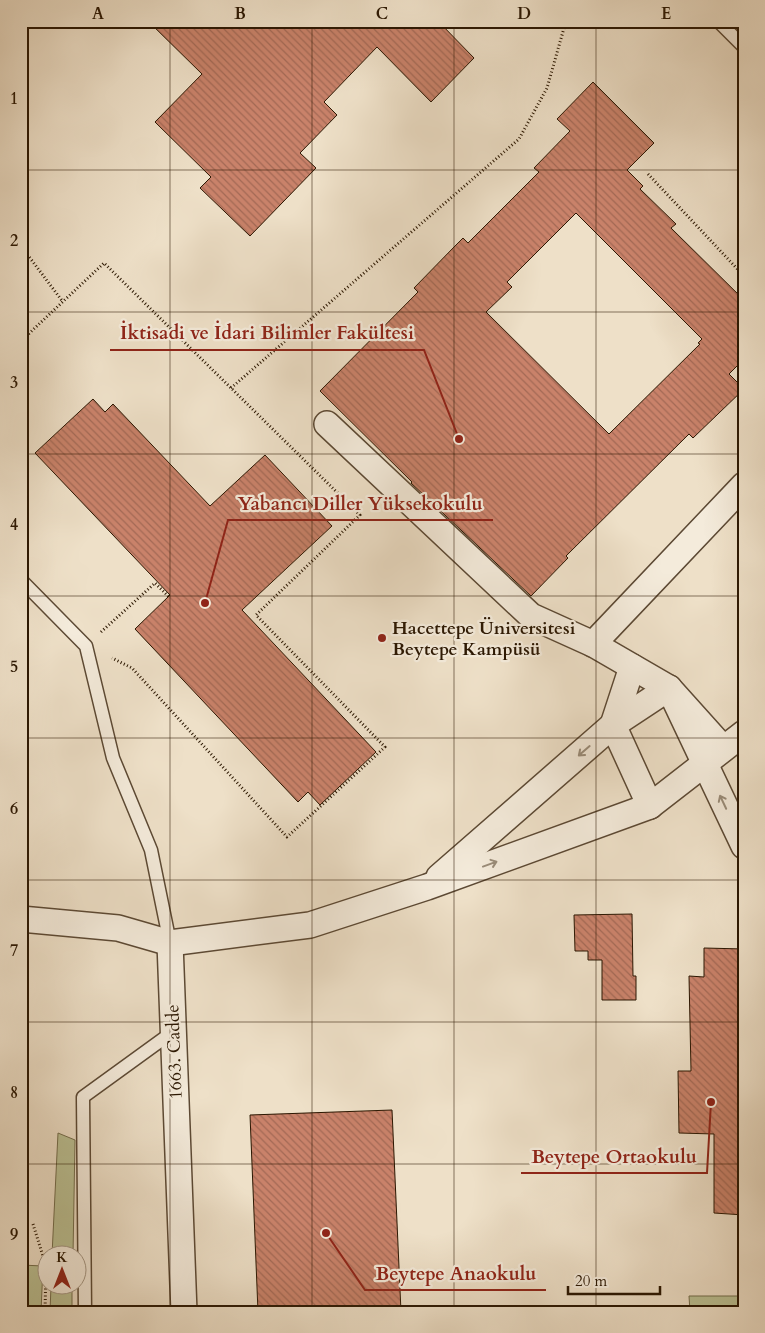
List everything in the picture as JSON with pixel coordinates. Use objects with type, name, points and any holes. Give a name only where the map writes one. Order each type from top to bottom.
[{"type":"street","points":[[327,424],[532,616],[592,644],[669,688],[722,748]]},
{"type":"street","points":[[592,644],[744,485]]},
{"type":"street","points":[[632,667],[613,725],[650,806]]},
{"type":"street","points":[[428,887],[613,725],[669,688]]},
{"type":"street","points":[[669,688],[744,846]]},
{"type":"street","points":[[21,919],[118,928],[170,943],[310,925],[428,887],[650,806],[722,748],[744,733]]},
{"type":"street","name":"1663. Cadde","points":[[170,943],[184,1312]]},
{"type":"lane","points":[[718,21],[744,47]]},
{"type":"lane","points":[[21,580],[86,646],[113,758],[151,850],[170,943]]},
{"type":"lane","points":[[85,1312],[83,1097],[174,1031]]},
{"type":"path","points":[[231,388],[519,139],[546,88],[566,21]]},
{"type":"path","points":[[648,174],[662,192],[744,276]]},
{"type":"path","points":[[21,246],[63,302]]},
{"type":"path","points":[[21,341],[104,263],[360,515],[256,615],[385,747],[287,837],[132,668],[86,646]]},
{"type":"path","points":[[118,617],[155,583],[169,597]]},
{"type":"path","points":[[740,678],[744,682]]},
{"type":"path","points":[[33,1224],[46,1266],[45,1312]]},
{"type":"green space","points":[[58,1133],[75,1140],[73,1246],[52,1246]]},
{"type":"green space","points":[[21,1265],[38,1266],[38,1296],[42,1296],[41,1312],[21,1312]]},
{"type":"green space","points":[[51,1296],[72,1296],[72,1312],[50,1312]]},
{"type":"green space","points":[[689,1296],[744,1296],[744,1312],[690,1312]]},
{"type":"building","points":[[148,21],[438,21],[474,58],[431,102],[377,47],[324,102],[337,115],[300,153],[316,168],[250,236],[200,188],[211,177],[155,122],[202,74]]},
{"type":"building","points":[[593,82],[654,143],[627,170],[643,186],[640,189],[676,224],[671,228],[744,300],[744,359],[729,374],[744,389],[693,438],[689,434],[566,556],[568,558],[531,596],[411,483],[320,391],[418,292],[414,288],[463,238],[468,243],[539,172],[534,168],[570,131],[557,119]],"holes":[[[576,213],[702,339],[698,343],[700,344],[609,434],[486,312],[512,287],[507,282]]]},
{"type":"building","points":[[93,399],[105,412],[113,404],[210,506],[265,455],[332,526],[242,610],[376,752],[320,805],[308,792],[298,802],[135,629],[170,595],[35,453]]},
{"type":"building","points":[[632,914],[633,976],[636,976],[636,1000],[602,1000],[602,960],[588,960],[588,951],[575,951],[574,915]]},
{"type":"building","points":[[704,948],[744,949],[744,1215],[714,1213],[714,1134],[679,1133],[678,1071],[691,1071],[689,976],[704,977]]},
{"type":"building","points":[[392,1110],[401,1312],[258,1312],[250,1115]]},
{"type":"place","name":"İktisadi ve İdari Bilimler Fakültesi","points":[[459,439]]},
{"type":"place","name":"Yabancı Diller Yüksekokulu","points":[[205,603]]},
{"type":"place","name":"Hacettepe Üniversitesi Beytepe Kampüsü","points":[[382,638]]},
{"type":"place","name":"Beytepe Ortaokulu","points":[[711,1102]]},
{"type":"place","name":"Beytepe Anaokulu","points":[[326,1233]]}]
